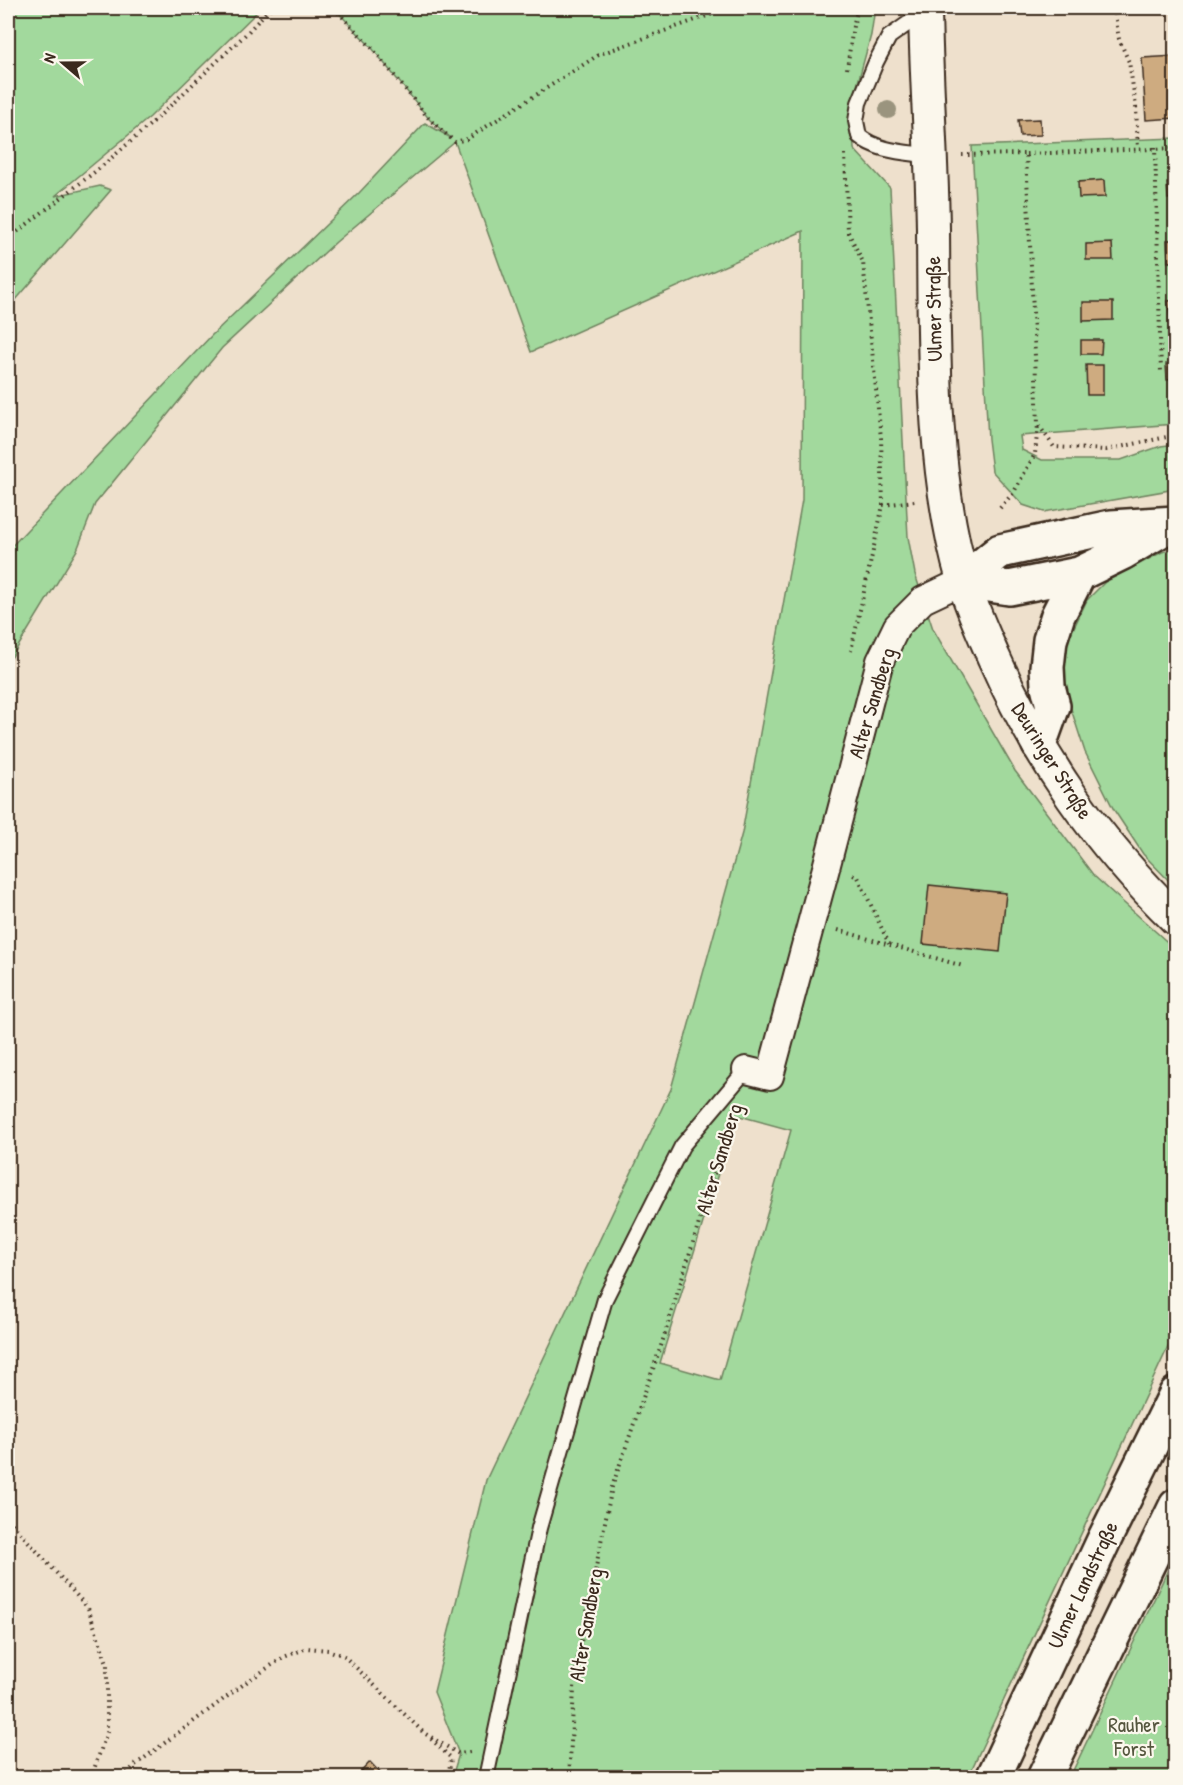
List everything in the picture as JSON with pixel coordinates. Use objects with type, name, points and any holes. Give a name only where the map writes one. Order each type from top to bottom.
[{"type":"main road","points":[[951,587],[1000,551],[1111,527],[1173,524]]},
{"type":"main road","points":[[951,587],[1009,588],[1079,574],[1173,524]]},
{"type":"main road","points":[[1039,745],[1053,706],[1048,686],[1047,667],[1050,640],[1058,615],[1079,574]]},
{"type":"main road","name":"Ulmer Landstraße","points":[[993,1778],[1104,1540],[1176,1394]]},
{"type":"main road","points":[[1044,1778],[1176,1506]]},
{"type":"street","name":"Ulmer Straße","points":[[925,10],[931,156],[934,359],[950,522],[951,587]]},
{"type":"street","name":"Deuringer Straße","points":[[951,587],[1072,800],[1139,883],[1176,919]]},
{"type":"street","name":"Alter Sandberg","points":[[746,1070],[770,1076],[880,661],[897,626],[924,600],[951,587]]},
{"type":"lane","points":[[925,10],[889,37],[865,86],[856,121],[859,136],[867,143],[877,147],[931,156]]},
{"type":"lane","points":[[486,1778],[539,1528],[605,1299],[681,1146],[746,1070]]},
{"type":"path","points":[[8,239],[101,167],[152,123],[246,34],[270,8]]},
{"type":"path","points":[[334,8],[372,48],[430,120],[456,141],[467,139],[600,54],[729,8]]},
{"type":"path","points":[[847,72],[853,26],[858,8]]},
{"type":"path","points":[[1114,8],[1119,39],[1129,62],[1136,106],[1138,148]]},
{"type":"path","points":[[1155,147],[1161,372]]},
{"type":"path","points":[[845,148],[848,232],[862,262],[881,438],[883,506],[849,658]]},
{"type":"path","points":[[931,156],[1176,148]]},
{"type":"path","points":[[1000,508],[1014,492],[1035,454],[1038,424],[1026,154]]},
{"type":"path","points":[[1038,424],[1054,447],[1106,450],[1176,435]]},
{"type":"path","points":[[858,877],[889,945]]},
{"type":"path","points":[[835,929],[963,966]]},
{"type":"path","name":"Alter Sandberg","points":[[569,1778],[575,1672],[612,1487],[663,1343],[730,1123]]},
{"type":"path","points":[[8,1519],[88,1608],[107,1663],[107,1732],[92,1778]]},
{"type":"path","points":[[123,1778],[135,1766],[248,1681],[284,1657],[306,1648],[328,1650],[344,1656],[451,1758],[448,1778]]},
{"type":"path","points":[[424,1733],[459,1754],[491,1749]]},
{"type":"green space","points":[[8,8],[261,8],[150,117],[55,196],[100,186],[111,190],[8,309]]},
{"type":"green space","points":[[334,8],[875,8],[871,35],[852,104],[854,149],[890,188],[908,537],[915,574],[933,629],[1015,771],[1094,876],[1175,949],[1175,1332],[968,1777],[452,1777],[459,1754],[434,1692],[486,1480],[671,1089],[742,833],[802,500],[803,231],[531,352],[455,142],[336,242],[222,348],[95,504],[77,550],[8,663],[8,550],[212,335],[359,193],[425,123],[451,138],[430,120],[372,48]],"holes":[[[736,1115],[791,1130],[720,1380],[660,1363]]]},
{"type":"green space","points":[[1175,138],[1175,424],[1020,436],[1022,450],[1042,460],[1121,460],[1161,446],[1175,444],[1175,489],[1044,512],[1023,505],[992,471],[988,439],[972,146]]},
{"type":"green space","points":[[1175,548],[1175,887],[1143,854],[1114,810],[1085,752],[1061,678],[1068,640],[1087,600],[1105,582],[1162,552]]},
{"type":"green space","name":"Rauher Forst","points":[[1175,1555],[1175,1777],[1070,1777]]},
{"type":"building","points":[[1176,56],[1176,118],[1146,120],[1142,58]]},
{"type":"building","points":[[1040,119],[1041,135],[1020,136],[1018,120]]},
{"type":"building","points":[[1104,180],[1105,197],[1079,198],[1078,182]]},
{"type":"building","points":[[1167,183],[1176,183],[1176,198],[1168,199]]},
{"type":"building","points":[[1167,240],[1176,240],[1176,262],[1168,262]]},
{"type":"building","points":[[1112,243],[1113,260],[1086,260],[1086,244]]},
{"type":"building","points":[[1176,300],[1176,321],[1170,321],[1168,301]]},
{"type":"building","points":[[1083,302],[1113,302],[1113,320],[1083,321]]},
{"type":"building","points":[[1081,340],[1102,340],[1101,354],[1081,354]]},
{"type":"building","points":[[1166,364],[1176,364],[1176,379],[1167,380]]},
{"type":"building","points":[[1086,365],[1103,365],[1103,395],[1087,395]]},
{"type":"building","points":[[929,885],[1006,893],[1000,952],[923,944]]},
{"type":"building","points":[[370,1762],[385,1778],[355,1778]]}]
